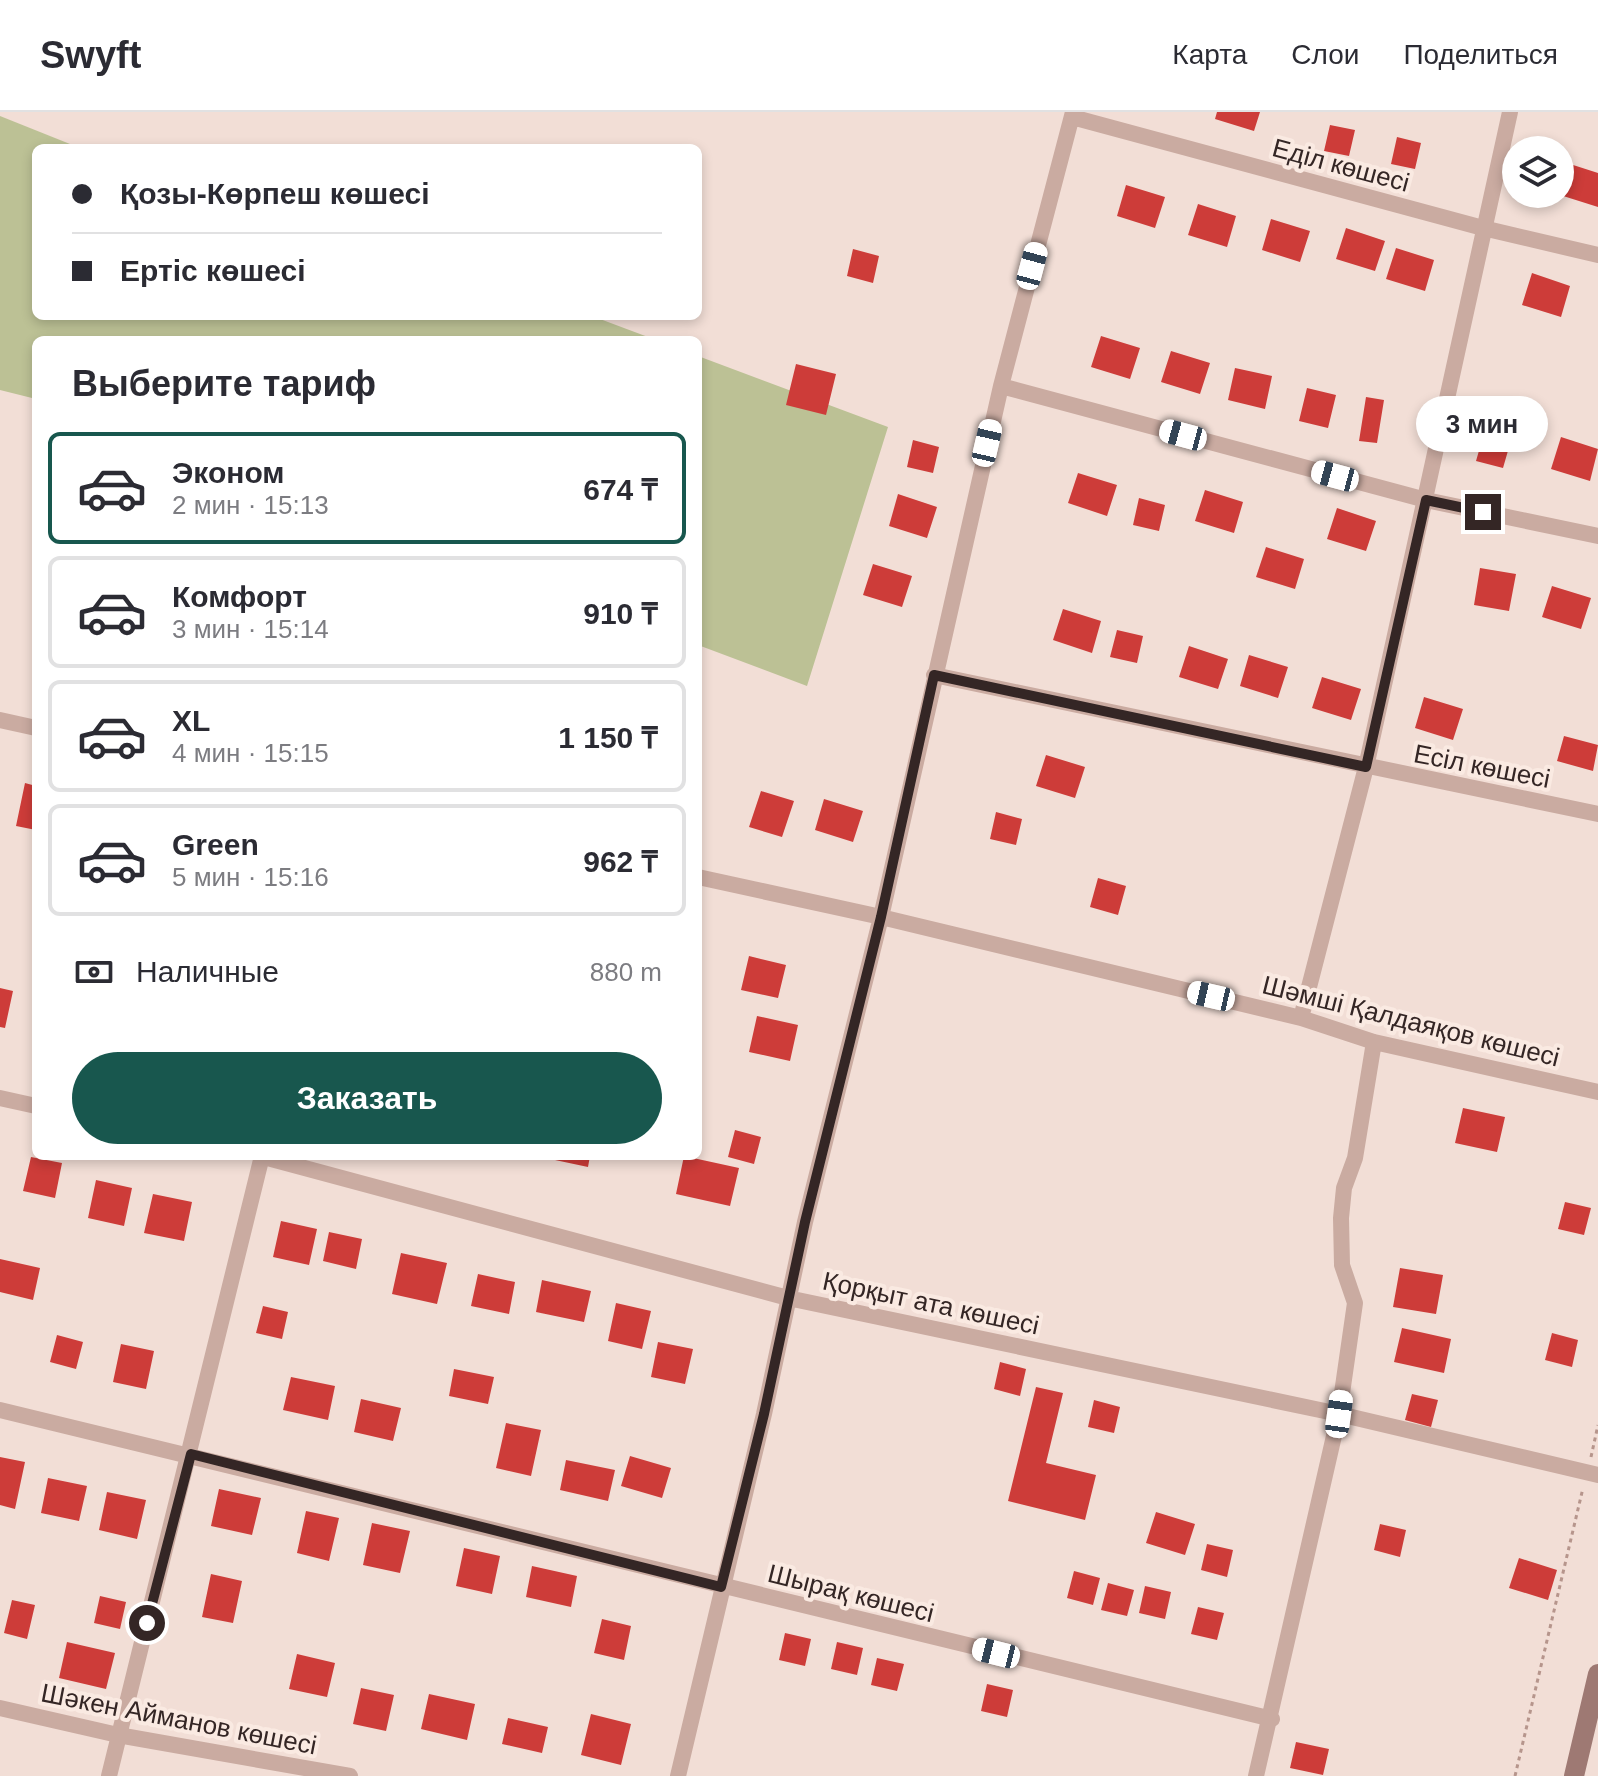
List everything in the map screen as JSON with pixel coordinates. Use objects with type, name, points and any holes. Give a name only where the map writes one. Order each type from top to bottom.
[{"type":"street","points":[[1301,1018],[1366,767],[1510,112]]},
{"type":"street","points":[[678,1776],[788,1298],[881,917],[1001,386],[1072,115]]},
{"type":"street","name":"Еділ көшесі","points":[[1072,115],[1483,228],[1598,255]]},
{"type":"street","points":[[1001,386],[1426,500],[1598,536]]},
{"type":"street","name":"Есіл көшесі","points":[[934,675],[1598,814]]},
{"type":"street","points":[[0,720],[32,727]]},
{"type":"street","name":"Шәмші Қалдаяқов көшесі","points":[[702,878],[881,917],[1301,1018],[1374,1042],[1598,1092]]},
{"type":"street","points":[[1256,1776],[1272,1719],[1339,1414],[1355,1303],[1342,1265],[1341,1218],[1344,1188],[1355,1158],[1374,1042]]},
{"type":"street","points":[[0,1098],[32,1105]]},
{"type":"street","points":[[109,1776],[191,1454],[260,1160]]},
{"type":"street","name":"Қорқыт ата көшесі","points":[[276,1160],[788,1298],[1339,1414],[1592,1474]]},
{"type":"street","name":"Шырақ көшесі","points":[[0,1410],[1272,1719]]},
{"type":"street","points":[[1574,1776],[1598,1674]]},
{"type":"street","name":"Шәкен Айманов көшесі","points":[[0,1708],[118,1735],[350,1776]]},
{"type":"path","points":[[1515,1776],[1592,1474],[1598,1425]]},
{"type":"green space","points":[[0,116],[70,144],[32,144],[32,320],[603,320],[645,336],[32,336],[32,398],[0,390]]},
{"type":"green space","points":[[702,357],[888,427],[807,686],[702,647]]},
{"type":"building","points":[[1217,112],[1260,112],[1254,131],[1215,119]]},
{"type":"building","points":[[1330,125],[1355,130],[1349,156],[1324,151]]},
{"type":"building","points":[[1397,137],[1421,143],[1415,169],[1391,164]]},
{"type":"building","points":[[1574,165],[1598,173],[1598,207],[1574,199]]},
{"type":"building","points":[[1126,185],[1165,197],[1155,228],[1117,216]]},
{"type":"building","points":[[1198,204],[1236,216],[1227,247],[1188,235]]},
{"type":"building","points":[[1271,219],[1310,231],[1300,262],[1262,250]]},
{"type":"building","points":[[1346,228],[1385,241],[1375,271],[1336,259]]},
{"type":"building","points":[[1396,248],[1434,260],[1425,291],[1386,279]]},
{"type":"building","points":[[853,249],[879,256],[873,283],[847,276]]},
{"type":"building","points":[[1532,273],[1570,286],[1561,317],[1522,305]]},
{"type":"building","points":[[1101,336],[1140,348],[1130,379],[1091,367]]},
{"type":"building","points":[[1171,351],[1210,363],[1200,394],[1161,382]]},
{"type":"building","points":[[796,364],[836,374],[826,415],[786,405]]},
{"type":"building","points":[[1235,368],[1272,376],[1265,409],[1228,400]]},
{"type":"building","points":[[1307,388],[1336,395],[1328,428],[1299,421]]},
{"type":"building","points":[[1366,397],[1384,400],[1377,443],[1359,441]]},
{"type":"building","points":[[1487,423],[1514,430],[1503,468],[1476,461]]},
{"type":"building","points":[[1561,437],[1598,449],[1590,481],[1551,469]]},
{"type":"building","points":[[913,440],[939,447],[933,473],[907,467]]},
{"type":"building","points":[[1078,473],[1117,485],[1107,516],[1068,503]]},
{"type":"building","points":[[1205,490],[1243,502],[1234,533],[1195,521]]},
{"type":"building","points":[[898,494],[937,507],[927,538],[889,526]]},
{"type":"building","points":[[1139,498],[1165,505],[1159,531],[1133,525]]},
{"type":"building","points":[[1337,508],[1376,521],[1366,551],[1327,539]]},
{"type":"building","points":[[1266,547],[1304,559],[1295,589],[1256,577]]},
{"type":"building","points":[[873,564],[912,576],[902,607],[863,595]]},
{"type":"building","points":[[1480,568],[1516,574],[1509,611],[1474,605]]},
{"type":"building","points":[[1552,586],[1591,598],[1581,629],[1542,617]]},
{"type":"building","points":[[1063,609],[1101,621],[1092,653],[1053,640]]},
{"type":"building","points":[[1117,630],[1143,636],[1137,663],[1110,657]]},
{"type":"building","points":[[1189,646],[1228,659],[1218,689],[1179,677]]},
{"type":"building","points":[[1249,655],[1288,667],[1278,698],[1240,686]]},
{"type":"building","points":[[1322,677],[1361,689],[1351,720],[1312,708]]},
{"type":"building","points":[[1424,697],[1463,709],[1453,740],[1415,728]]},
{"type":"building","points":[[1564,736],[1598,745],[1593,771],[1557,761]]},
{"type":"building","points":[[1046,755],[1085,767],[1075,798],[1036,786]]},
{"type":"building","points":[[25,783],[32,785],[32,829],[16,826]]},
{"type":"building","points":[[761,791],[794,801],[782,837],[749,827]]},
{"type":"building","points":[[824,799],[863,811],[853,842],[815,830]]},
{"type":"building","points":[[996,812],[1022,819],[1016,845],[990,839]]},
{"type":"building","points":[[1098,878],[1126,886],[1118,915],[1090,907]]},
{"type":"building","points":[[749,956],[786,965],[778,998],[741,990]]},
{"type":"building","points":[[0,988],[13,991],[5,1028],[0,1027]]},
{"type":"building","points":[[757,1016],[798,1025],[790,1061],[749,1052]]},
{"type":"building","points":[[1463,1108],[1505,1117],[1497,1152],[1455,1143]]},
{"type":"building","points":[[735,1130],[761,1137],[754,1164],[728,1157]]},
{"type":"building","points":[[31,1157],[32,1160],[62,1163],[55,1198],[23,1191]]},
{"type":"building","points":[[555,1160],[589,1160],[588,1167]]},
{"type":"building","points":[[683,1160],[702,1160],[739,1168],[730,1206],[676,1194]]},
{"type":"building","points":[[96,1180],[132,1188],[124,1226],[88,1218]]},
{"type":"building","points":[[153,1194],[192,1202],[184,1241],[144,1233]]},
{"type":"building","points":[[1565,1202],[1591,1208],[1584,1235],[1558,1229]]},
{"type":"building","points":[[281,1221],[317,1229],[309,1265],[273,1257]]},
{"type":"building","points":[[329,1232],[362,1239],[356,1269],[323,1261]]},
{"type":"building","points":[[401,1253],[447,1263],[437,1304],[392,1294]]},
{"type":"building","points":[[0,1259],[40,1268],[33,1300],[0,1292]]},
{"type":"building","points":[[1400,1268],[1443,1275],[1436,1314],[1393,1307]]},
{"type":"building","points":[[478,1274],[515,1282],[509,1314],[471,1306]]},
{"type":"building","points":[[542,1280],[591,1291],[584,1322],[536,1312]]},
{"type":"building","points":[[616,1303],[651,1311],[642,1349],[608,1341]]},
{"type":"building","points":[[263,1306],[288,1312],[282,1339],[256,1333]]},
{"type":"building","points":[[1402,1328],[1451,1339],[1444,1373],[1394,1362]]},
{"type":"building","points":[[1552,1333],[1578,1340],[1572,1367],[1545,1360]]},
{"type":"building","points":[[57,1335],[83,1342],[76,1369],[50,1362]]},
{"type":"building","points":[[658,1342],[693,1349],[685,1384],[651,1377]]},
{"type":"building","points":[[121,1344],[154,1351],[146,1389],[113,1382]]},
{"type":"building","points":[[1000,1362],[1026,1369],[1020,1396],[994,1389]]},
{"type":"building","points":[[454,1369],[494,1377],[488,1404],[449,1396]]},
{"type":"building","points":[[291,1377],[335,1386],[328,1420],[283,1410]]},
{"type":"building","points":[[1036,1387],[1063,1393],[1046,1463],[1096,1475],[1085,1520],[1008,1501]]},
{"type":"building","points":[[1412,1394],[1438,1400],[1431,1427],[1405,1420]]},
{"type":"building","points":[[361,1399],[401,1408],[393,1441],[354,1432]]},
{"type":"building","points":[[1094,1400],[1120,1407],[1114,1433],[1088,1427]]},
{"type":"building","points":[[506,1423],[541,1430],[531,1476],[496,1468]]},
{"type":"building","points":[[630,1456],[671,1468],[662,1498],[621,1486]]},
{"type":"building","points":[[0,1457],[25,1462],[15,1509],[0,1505]]},
{"type":"building","points":[[566,1460],[615,1470],[608,1501],[560,1490]]},
{"type":"building","points":[[48,1478],[87,1486],[79,1521],[41,1513]]},
{"type":"building","points":[[219,1489],[261,1498],[252,1535],[211,1526]]},
{"type":"building","points":[[107,1492],[146,1500],[137,1539],[99,1530]]},
{"type":"building","points":[[306,1511],[339,1518],[329,1561],[297,1553]]},
{"type":"building","points":[[1156,1512],[1195,1524],[1185,1555],[1146,1543]]},
{"type":"building","points":[[372,1523],[410,1531],[400,1573],[363,1565]]},
{"type":"building","points":[[1380,1524],[1406,1530],[1400,1557],[1374,1550]]},
{"type":"building","points":[[1207,1544],[1233,1550],[1227,1577],[1201,1570]]},
{"type":"building","points":[[464,1548],[500,1556],[492,1594],[456,1586]]},
{"type":"building","points":[[1519,1558],[1557,1570],[1548,1600],[1509,1588]]},
{"type":"building","points":[[532,1566],[577,1576],[571,1607],[526,1597]]},
{"type":"building","points":[[1074,1571],[1100,1578],[1093,1605],[1067,1598]]},
{"type":"building","points":[[211,1574],[242,1581],[233,1623],[202,1617]]},
{"type":"building","points":[[1108,1583],[1134,1590],[1127,1616],[1101,1610]]},
{"type":"building","points":[[1145,1586],[1171,1592],[1165,1619],[1139,1613]]},
{"type":"building","points":[[100,1596],[126,1602],[120,1629],[94,1623]]},
{"type":"building","points":[[12,1600],[35,1605],[27,1639],[4,1633]]},
{"type":"building","points":[[1198,1607],[1224,1613],[1217,1640],[1191,1634]]},
{"type":"building","points":[[602,1619],[631,1626],[624,1660],[594,1653]]},
{"type":"building","points":[[785,1633],[811,1639],[805,1666],[779,1660]]},
{"type":"building","points":[[67,1642],[115,1653],[106,1689],[59,1678]]},
{"type":"building","points":[[837,1642],[863,1648],[857,1675],[831,1669]]},
{"type":"building","points":[[297,1654],[335,1663],[327,1697],[289,1689]]},
{"type":"building","points":[[877,1658],[904,1664],[897,1691],[871,1685]]},
{"type":"building","points":[[987,1684],[1013,1690],[1007,1717],[981,1711]]},
{"type":"building","points":[[361,1688],[394,1695],[386,1731],[353,1724]]},
{"type":"building","points":[[429,1694],[475,1704],[467,1740],[421,1729]]},
{"type":"building","points":[[591,1714],[631,1724],[621,1765],[581,1755]]},
{"type":"building","points":[[508,1718],[548,1727],[542,1753],[502,1744]]},
{"type":"building","points":[[1296,1742],[1329,1749],[1323,1775],[1290,1768]]},
{"type":"route","points":[[147,1623],[191,1454],[721,1587],[764,1414],[805,1222],[881,917],[934,675],[1366,767],[1426,500],[1483,512]]}]
